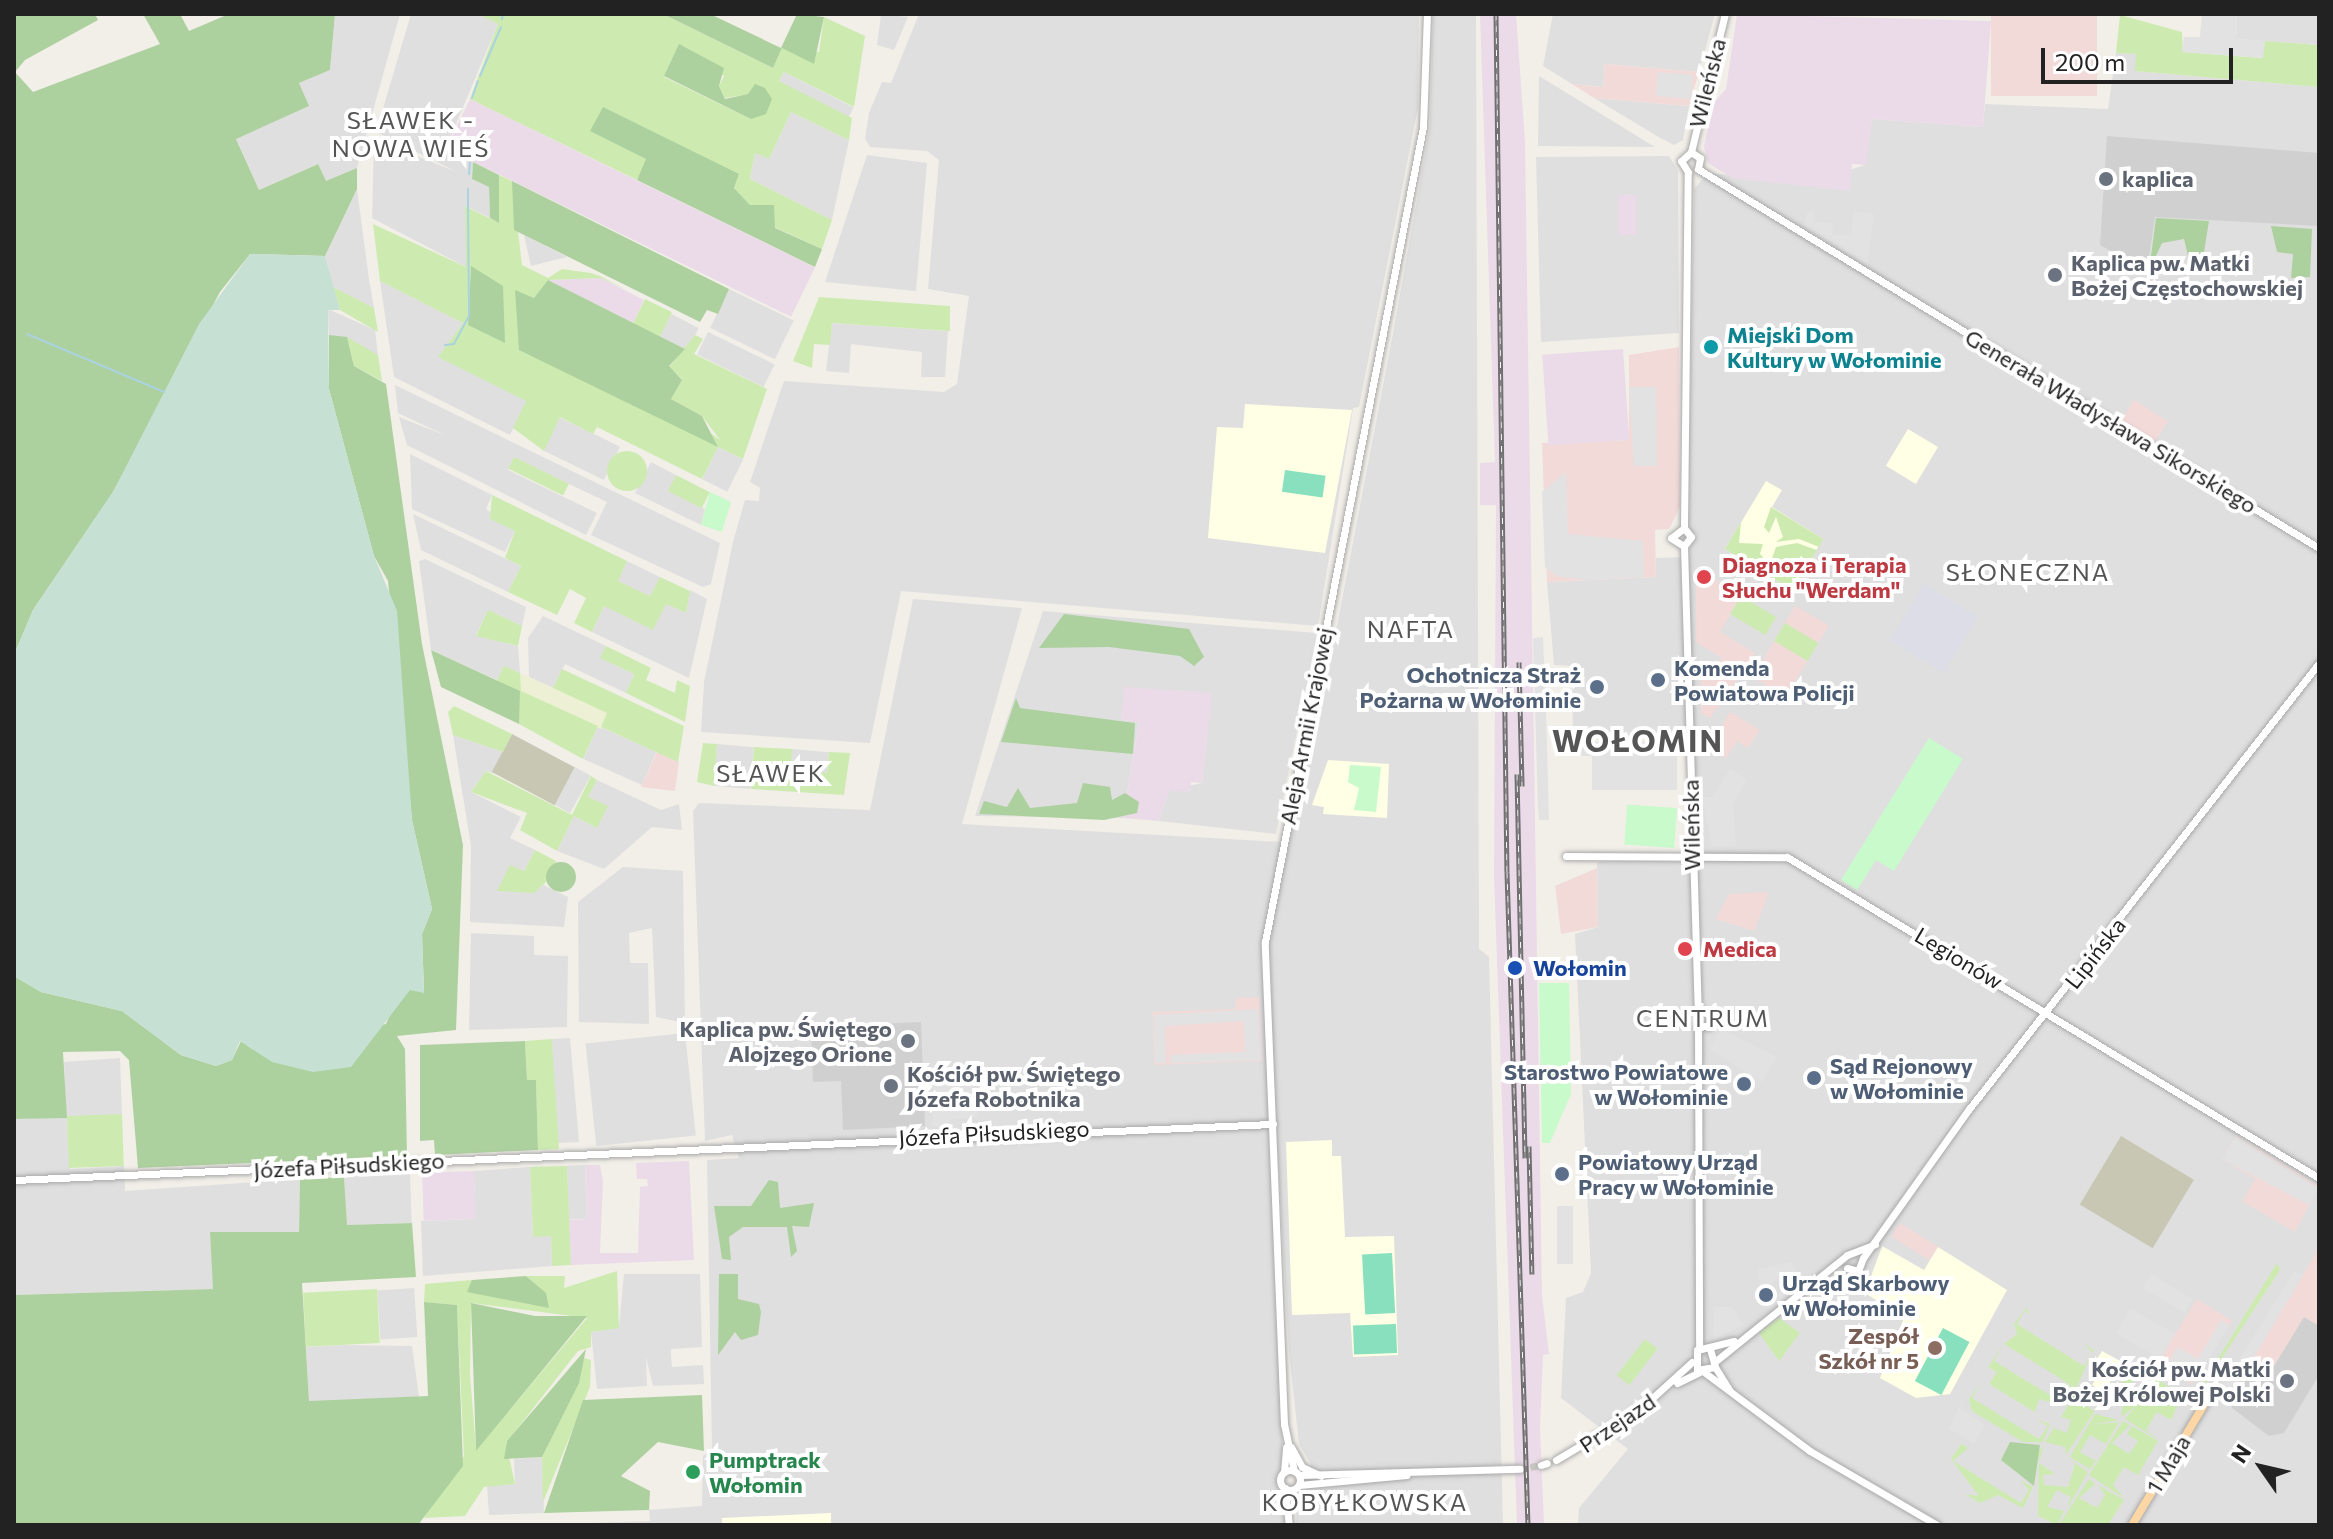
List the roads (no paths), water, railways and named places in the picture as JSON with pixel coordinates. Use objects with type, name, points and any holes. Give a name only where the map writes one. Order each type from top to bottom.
[{"type":"main road","name":"1 Maja","points":[[2132,1525],[2205,1403]]},
{"type":"street","name":"Aleja Armii Krajowej","points":[[1285,1488],[1286,1442],[1265,942],[1423,127],[1427,14]]},
{"type":"street","name":"Wileńska","points":[[1688,172],[1681,161],[1691,152],[1725,14]]},
{"type":"street","points":[[1684,528],[1671,538],[1684,546],[1691,537],[1684,528],[1687,187],[1688,172],[1698,169],[1700,158],[1691,152]]},
{"type":"street","name":"Generała Władysława Sikorskiego","points":[[1698,169],[2319,548]]},
{"type":"street","points":[[1687,187],[1712,177]]},
{"type":"street","name":"Wileńska","points":[[1684,546],[1698,1009]]},
{"type":"street","name":"Lipińska","points":[[1860,1255],[1875,1244],[2049,1012],[2319,663]]},
{"type":"street","name":"Legionów","points":[[1566,856],[1787,857],[2049,1012],[2319,1178]]},
{"type":"street","points":[[1701,1027],[1713,1014],[1698,1009],[1701,1027],[1697,1051],[1699,1349],[1710,1349],[1743,1337]]},
{"type":"street","name":"Józefa Piłsudskiego","points":[[14,1180],[1273,1124]]},
{"type":"street","points":[[1716,1364],[1743,1337],[1860,1255]]},
{"type":"street","points":[[1846,1265],[1858,1271],[1860,1255]]},
{"type":"street","name":"Przejazd","points":[[1668,1388],[1692,1362],[1699,1349]]},
{"type":"street","points":[[1710,1349],[1734,1395]]},
{"type":"street","points":[[1692,1362],[1810,1451],[1937,1525]]},
{"type":"street","name":"Przejazd","points":[[1556,1460],[1668,1388],[1716,1364]]},
{"type":"street","name":"Aleja Armii Krajowej","points":[[1286,1442],[1296,1473],[1296,1487]]},
{"type":"street","points":[[1286,1442],[1300,1464],[1323,1476]]},
{"type":"street","points":[[1284,1472],[1323,1476],[1520,1469]]},
{"type":"street","points":[[1289,1525],[1285,1488],[1409,1474]]},
{"type":"street","points":[[1289,1513],[1296,1487]]},
{"type":"waterway","points":[[502,19],[503,14]]},
{"type":"waterway","points":[[480,76],[501,27]]},
{"type":"waterway","points":[[472,98],[478,81]]},
{"type":"waterway","points":[[469,174],[470,163]]},
{"type":"waterway","points":[[445,345],[454,344],[469,316],[468,189]]},
{"type":"waterway","points":[[27,334],[164,392]]},
{"type":"tunnel","points":[[1520,1469],[1541,1465]]},
{"type":"railway","points":[[1496,14],[1507,872],[1528,1525]]},
{"type":"railway","points":[[1519,662],[1522,786]]},
{"type":"railway","points":[[1517,774],[1525,1158]]},
{"type":"railway","points":[[1529,1146],[1532,1274]]},
{"type":"place","name":"kaplica","points":[[2106,179]]},
{"type":"place","name":"Kaplica pw. Matki Bożej Częstochowskiej","points":[[2055,275]]},
{"type":"place","name":"Miejski Dom Kultury w Wołominie","points":[[1711,347]]},
{"type":"place","name":"Diagnoza i Terapia Słuchu \"Werdam\"","points":[[1704,577]]},
{"type":"place","name":"Komenda Powiatowa Policji","points":[[1658,680]]},
{"type":"place","name":"Ochotnicza Straż Pożarna w Wołominie","points":[[1597,687]]},
{"type":"place","name":"Medica","points":[[1685,949]]},
{"type":"place","name":"Wołomin","points":[[1515,968]]},
{"type":"place","name":"Kaplica pw. Świętego Alojzego Orione","points":[[908,1041]]},
{"type":"place","name":"Sąd Rejonowy w Wołominie","points":[[1814,1078]]},
{"type":"place","name":"Starostwo Powiatowe w Wołominie","points":[[1744,1084]]},
{"type":"place","name":"Kościół pw. Świętego Józefa Robotnika","points":[[891,1086]]},
{"type":"place","name":"Powiatowy Urząd Pracy w Wołominie","points":[[1562,1174]]},
{"type":"place","name":"Urząd Skarbowy w Wołominie","points":[[1766,1295]]},
{"type":"place","name":"Zespół Szkół nr 5","points":[[1935,1348]]},
{"type":"place","name":"Kościół pw. Matki Bożej Królowej Polski","points":[[2287,1381]]},
{"type":"place","name":"Pumptrack Wołomin","points":[[693,1472]]},
{"type":"district","name":"SŁAWEK - NOWA WIEŚ","points":[[411,134]]},
{"type":"district","name":"SŁONECZNA","points":[[2028,572]]},
{"type":"district","name":"NAFTA","points":[[1411,629]]},
{"type":"district","name":"WOŁOMIN","points":[[1638,740]]},
{"type":"district","name":"SŁAWEK","points":[[771,773]]},
{"type":"district","name":"CENTRUM","points":[[1703,1018]]},
{"type":"district","name":"KOBYŁKOWSKA","points":[[1365,1502]]}]
